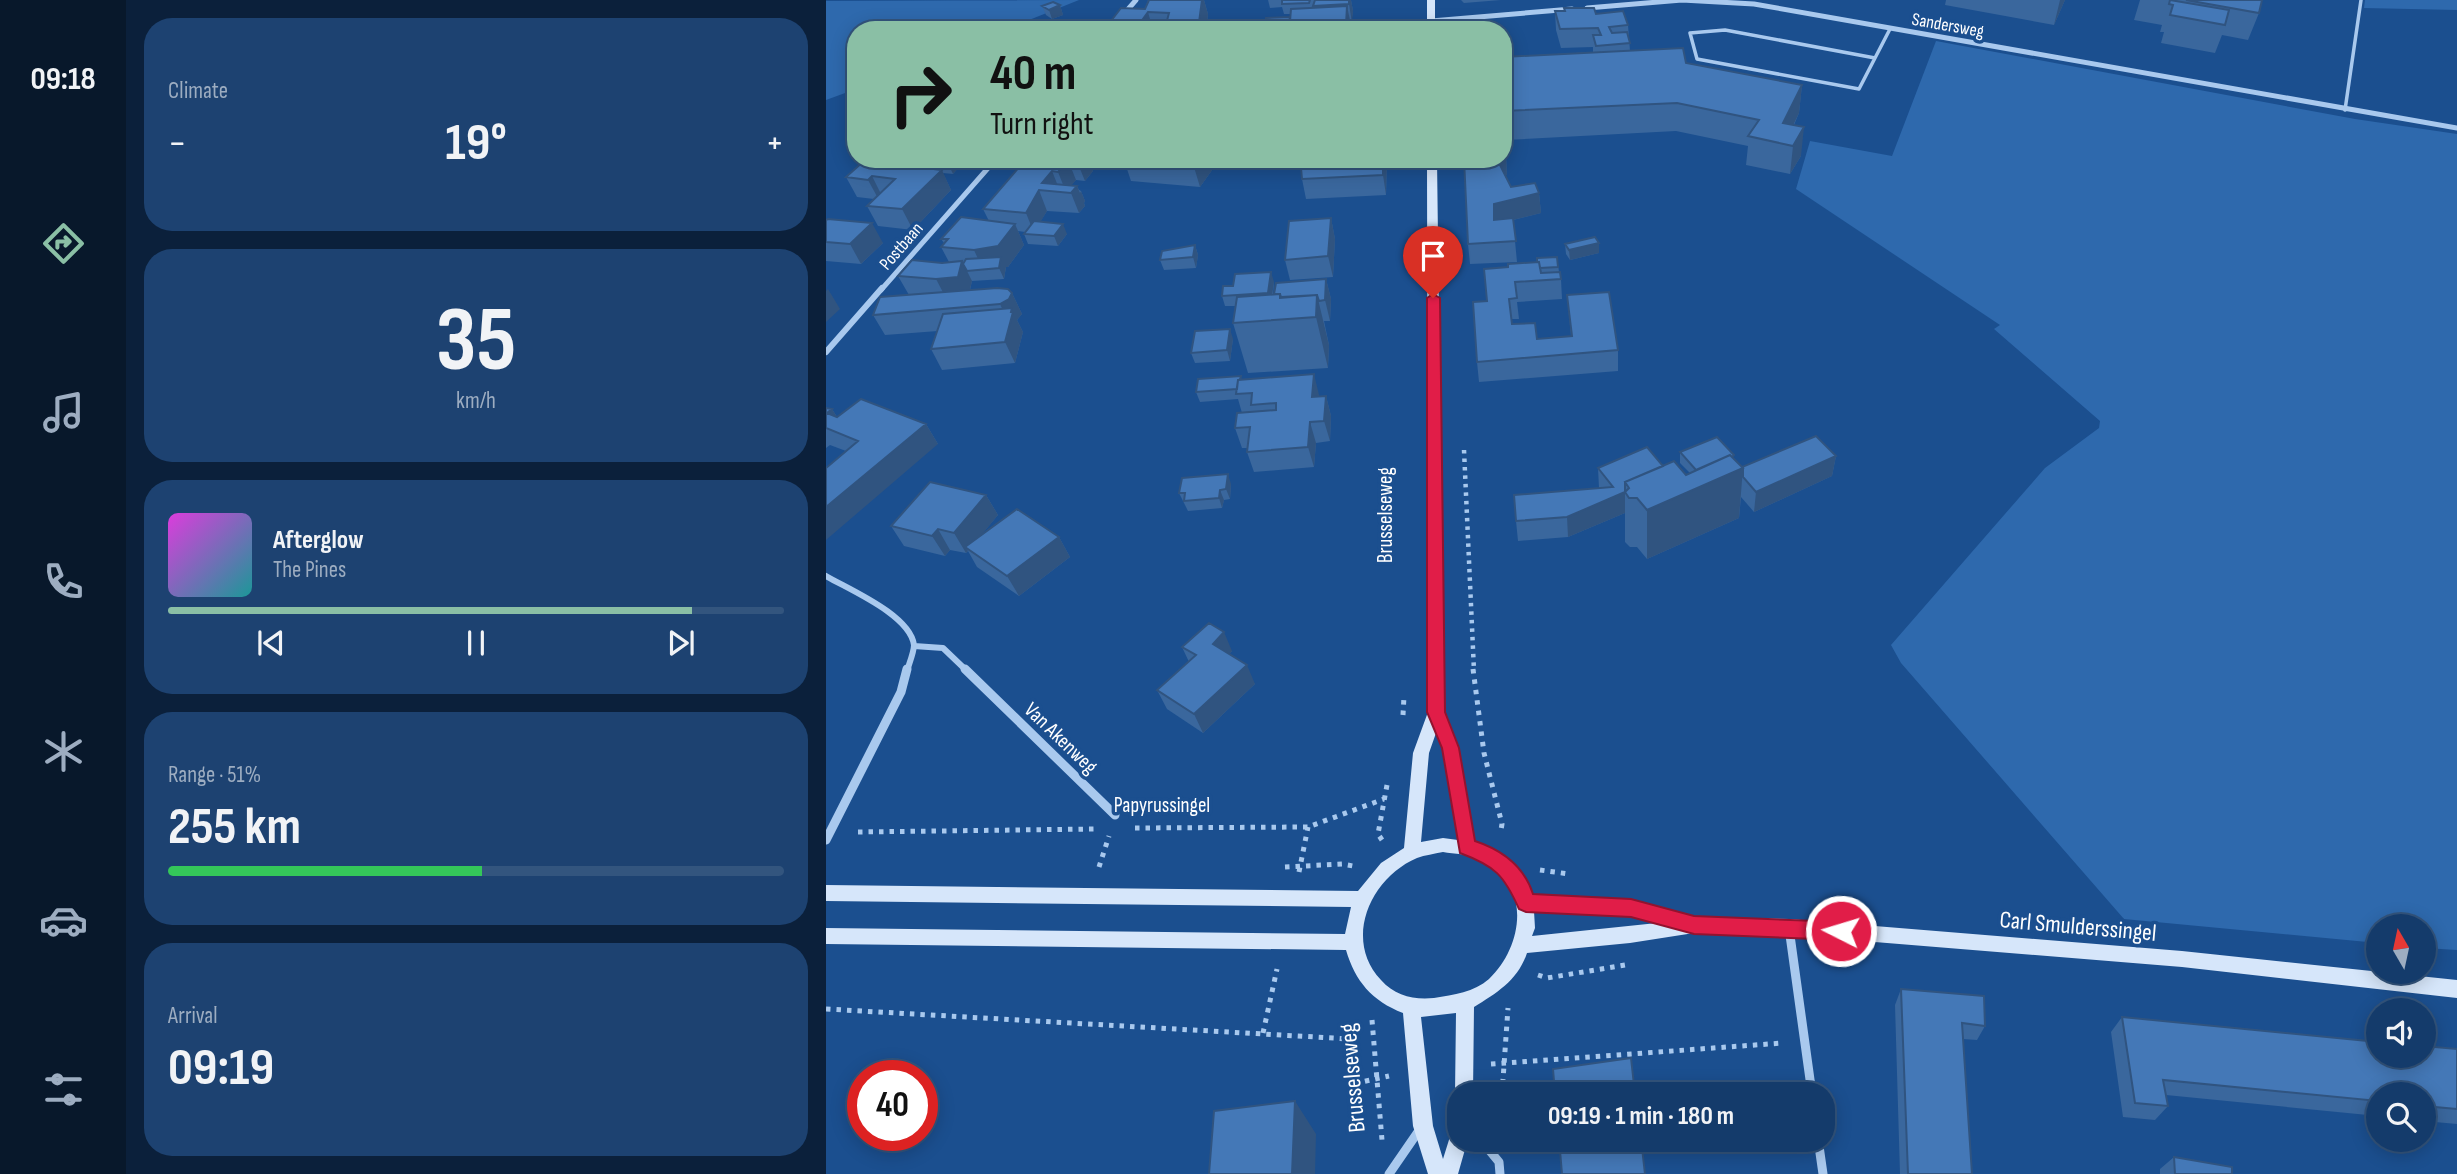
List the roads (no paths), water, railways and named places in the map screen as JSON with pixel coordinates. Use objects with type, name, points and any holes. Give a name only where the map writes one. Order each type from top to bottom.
[{"type":"street","points":[[1118,21],[1136,0]]},
{"type":"street","points":[[1431,0],[1431,21]]},
{"type":"street","name":"Sandersweg","points":[[1494,21],[1703,1],[1765,5],[2457,128]]},
{"type":"street","name":"Postbaan","points":[[826,352],[988,168]]},
{"type":"street","points":[[1412,852],[1421,753],[1436,712],[1432,168]]},
{"type":"street","points":[[826,576],[898,618],[909,632],[914,646],[901,692],[826,840]]},
{"type":"street","name":"Van Akenweg","points":[[914,646],[943,648],[1115,815]]},
{"type":"street","points":[[1436,712],[1450,748],[1467,847]]},
{"type":"street","points":[[1443,845],[1467,847],[1496,859],[1517,880],[1526,903],[1528,927],[1515,964],[1490,989],[1465,1002],[1442,1007],[1411,1006],[1388,997],[1367,978],[1357,960],[1353,942],[1354,919],[1361,899],[1376,878],[1412,852],[1443,845]]},
{"type":"street","points":[[826,892],[1361,899]]},
{"type":"street","name":"Carl Smulderssingel","points":[[1526,903],[1631,908],[1694,925]]},
{"type":"street","name":"Carl Smulderssingel","points":[[1523,945],[1630,935],[1694,925],[1789,927],[2182,959],[2457,989]]},
{"type":"street","points":[[1789,927],[1810,1082]]},
{"type":"street","points":[[826,936],[1353,942]]},
{"type":"street","points":[[1464,1082],[1465,1002]]},
{"type":"street","points":[[1411,1006],[1423,1126],[1438,1174]]},
{"type":"street","points":[[1389,1174],[1423,1126]]},
{"type":"street","points":[[1448,1174],[1455,1152]]},
{"type":"street","points":[[1490,1152],[1499,1163],[1500,1174]]},
{"type":"street","points":[[1820,1152],[1823,1174]]},
{"type":"lane","points":[[2345,110],[2361,0]]},
{"type":"lane","points":[[1875,58],[1725,30],[1690,33],[1697,59],[1859,89],[1891,29]]}]
